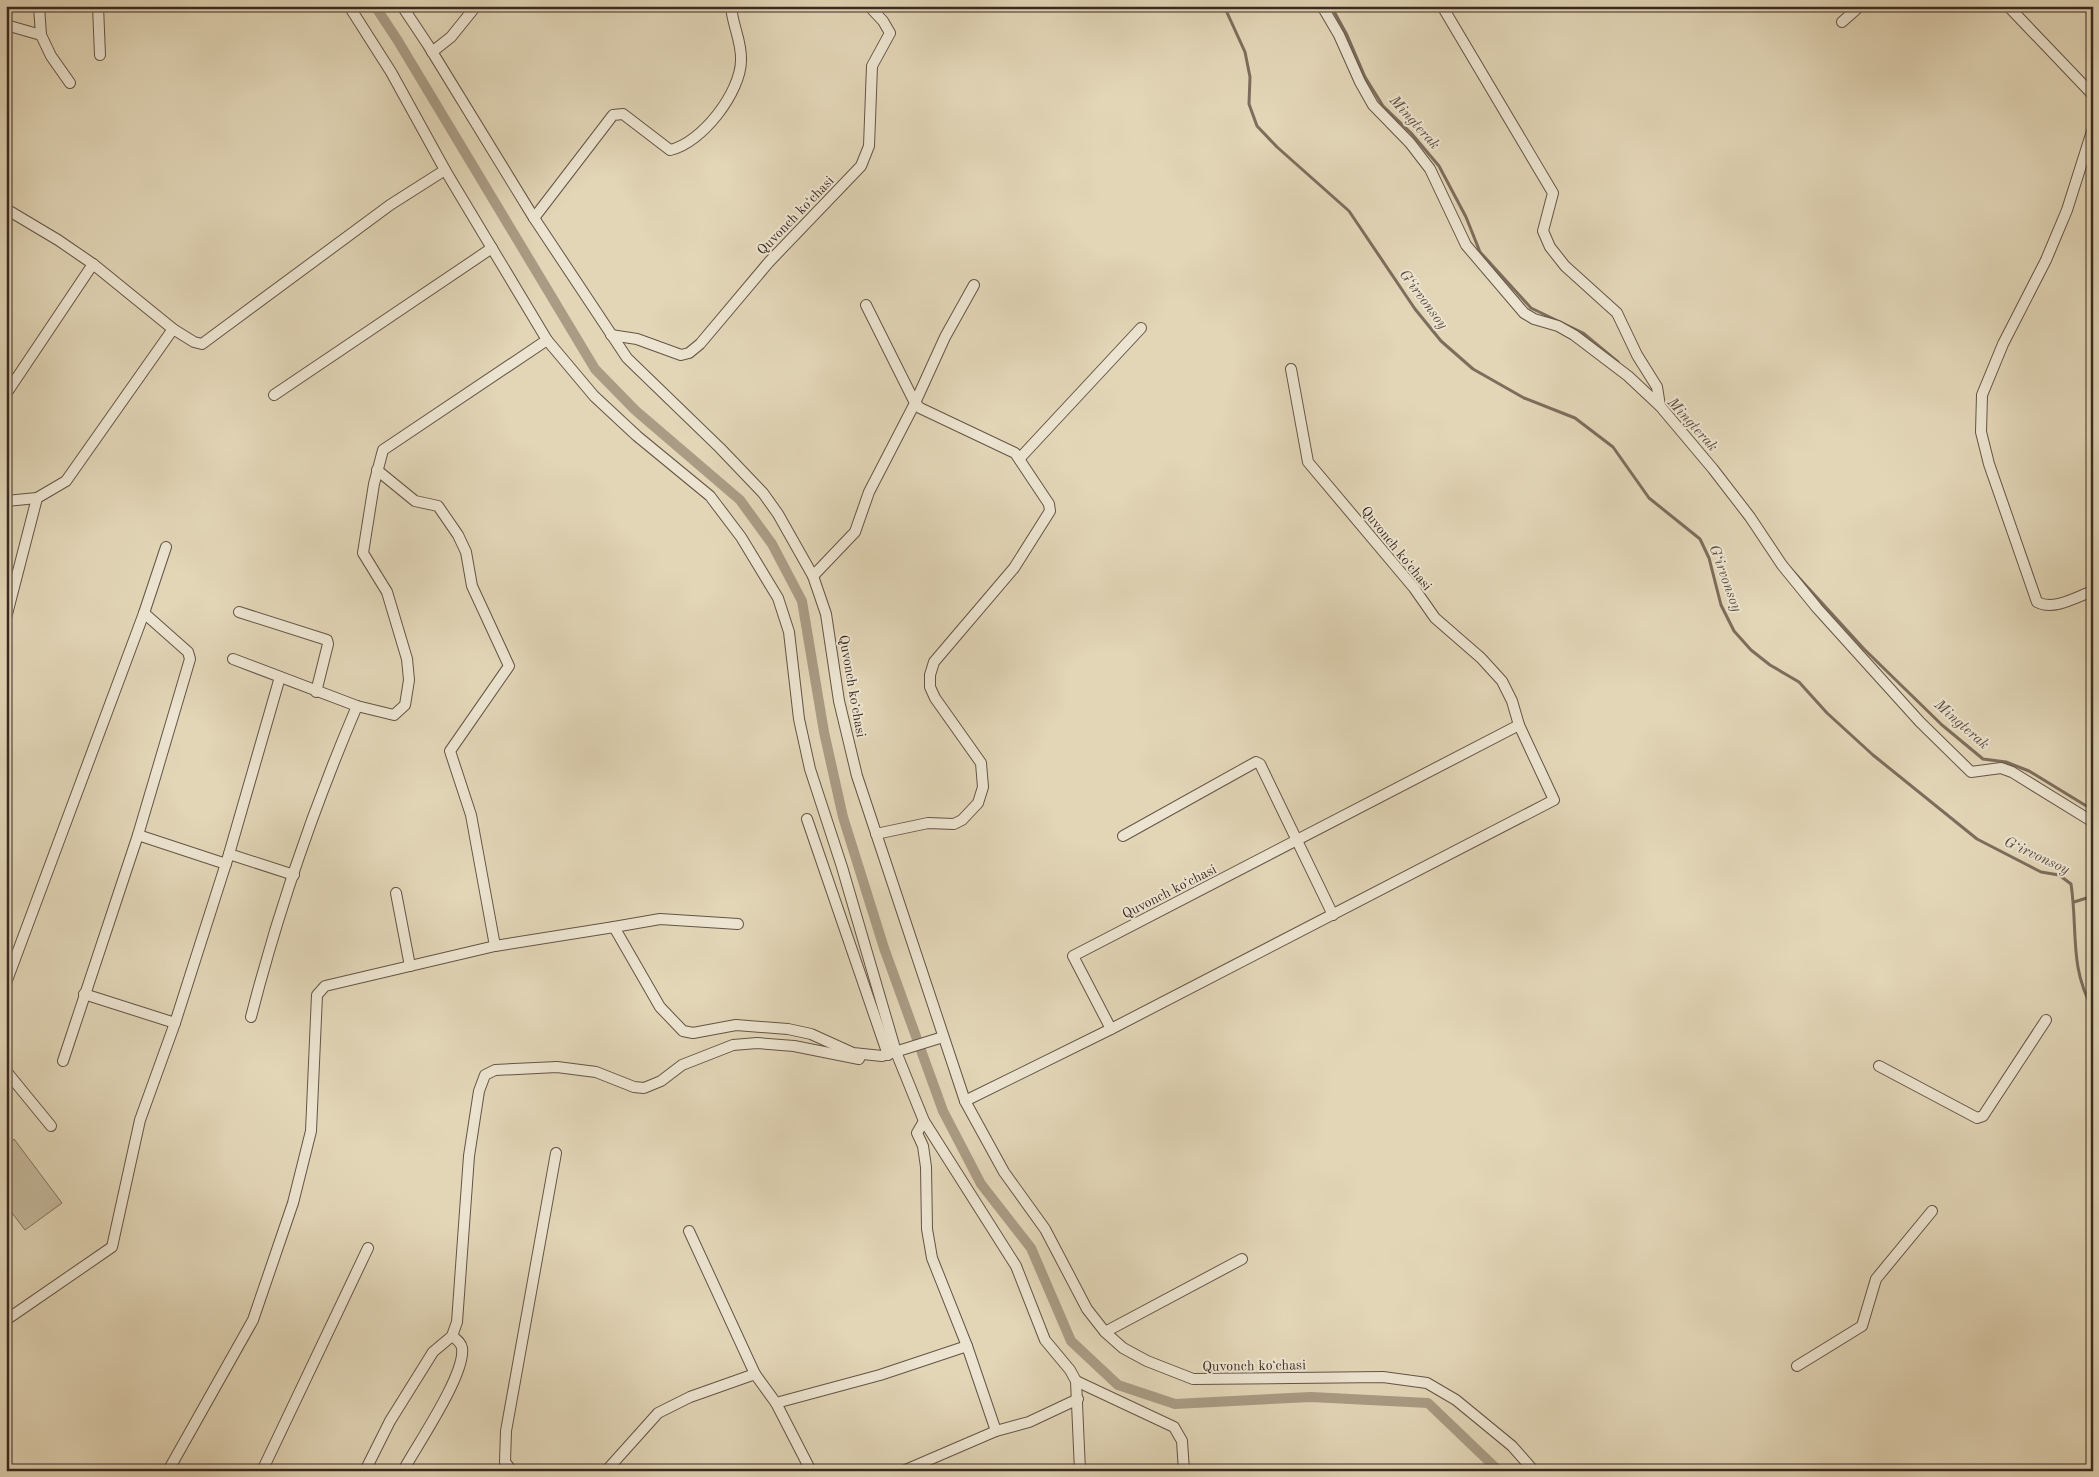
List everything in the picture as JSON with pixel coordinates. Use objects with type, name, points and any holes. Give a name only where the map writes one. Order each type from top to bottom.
[{"type":"street","points":[[39,6],[41,35],[51,56],[70,83]]},
{"type":"street","points":[[98,6],[100,55]]},
{"type":"street","points":[[349,6],[391,72],[445,170],[547,340],[594,396],[637,436],[710,496],[741,537],[778,598],[789,632],[799,719],[810,769],[842,867],[889,1054]]},
{"type":"street","name":"Quvonch koʻchasi","points":[[402,6],[534,218],[627,358],[720,448],[763,493],[778,514],[813,576],[826,614],[839,701],[857,776],[965,1100],[1004,1172],[1045,1229],[1087,1309],[1105,1332],[1123,1348],[1139,1357],[1193,1379],[1384,1376],[1426,1383],[1456,1400],[1512,1446],[1534,1471]]},
{"type":"street","points":[[432,52],[451,37],[476,6]]},
{"type":"street","points":[[534,218],[612,115],[622,114],[670,150],[687,143],[718,114],[732,92],[742,59],[731,6]]},
{"type":"street","name":"Quvonch koʻchasi","points":[[611,335],[636,339],[681,355],[689,353],[700,344],[769,262],[862,166],[869,146],[872,66],[890,33],[883,21],[869,6]]},
{"type":"street","points":[[1322,6],[1340,35],[1360,82],[1373,105],[1410,142],[1430,169],[1466,245],[1524,312],[1534,319],[1558,326],[1589,346],[1628,376],[1660,406],[1713,469],[1750,517],[1782,564],[1817,608],[1920,722],[1971,772],[2001,768],[2012,772],[2093,822]]},
{"type":"street","points":[[1442,6],[1553,193],[1543,231],[1550,247],[1578,279],[1592,289],[1617,313],[1637,356],[1657,387],[1660,406]]},
{"type":"street","points":[[1842,22],[1860,6]]},
{"type":"street","points":[[2008,6],[2093,95]]},
{"type":"street","points":[[6,25],[41,35]]},
{"type":"street","points":[[2093,128],[2070,201],[2046,260],[1985,383],[1980,411],[1982,432],[1989,464],[2037,602],[2043,605],[2054,605],[2093,591]]},
{"type":"street","points":[[6,209],[58,240],[93,264],[173,329],[194,342],[202,344],[390,205],[445,170]]},
{"type":"street","points":[[274,395],[492,248]]},
{"type":"street","points":[[6,394],[93,264]]},
{"type":"street","points":[[813,576],[855,532],[869,492],[974,285]]},
{"type":"street","points":[[866,306],[914,403],[920,408],[1004,447],[1020,458],[1049,504],[1050,511],[1014,568],[940,652],[930,675],[930,687],[935,698],[980,763],[983,787],[978,803],[962,820],[954,824],[928,823],[876,834]]},
{"type":"street","points":[[1020,458],[1142,328]]},
{"type":"street","points":[[6,501],[37,498],[66,482],[173,329]]},
{"type":"street","points":[[233,659],[357,706],[394,715],[405,705],[409,680],[407,659],[386,592],[363,553],[377,470],[383,450],[547,340]]},
{"type":"street","name":"Quvonch koʻchasi","points":[[965,1100],[1111,1029],[1554,800],[1519,725],[1512,701],[1502,681],[1481,658],[1435,618],[1414,588],[1308,462],[1291,369]]},
{"type":"street","points":[[377,470],[415,501],[438,506],[458,535],[466,552],[472,586],[509,666],[450,751],[471,816],[495,946]]},
{"type":"street","points":[[6,618],[37,498]]},
{"type":"street","points":[[6,983],[144,613],[166,547]]},
{"type":"street","points":[[239,612],[327,640],[328,644],[316,692]]},
{"type":"street","points":[[63,1061],[138,835],[190,659],[188,652],[144,613]]},
{"type":"street","points":[[6,1320],[112,1247],[140,1120],[175,1023],[227,859],[280,676]]},
{"type":"street","points":[[251,1017],[326,778],[357,706]]},
{"type":"street","name":"Quvonch koʻchasi","points":[[1111,1029],[1073,956],[1519,725]]},
{"type":"street","points":[[1123,836],[1256,762],[1260,764],[1333,915]]},
{"type":"street","points":[[807,819],[889,1054],[924,1121],[1016,1266],[1044,1340],[1070,1370],[1076,1381],[1080,1471]]},
{"type":"street","points":[[138,835],[294,875]]},
{"type":"street","points":[[396,893],[410,966]]},
{"type":"street","points":[[168,1471],[253,1320],[293,1202],[311,1131],[317,995],[325,986],[495,946],[660,919],[738,924]]},
{"type":"street","points":[[614,927],[660,1007],[683,1032],[693,1033],[736,1024],[779,1028],[811,1034],[853,1052],[889,1054]]},
{"type":"street","points":[[84,994],[175,1023]]},
{"type":"street","points":[[1879,1066],[1977,1118],[1983,1116],[2046,1020]]},
{"type":"street","points":[[365,1471],[390,1422],[433,1352],[452,1336],[457,1322],[470,1156],[479,1091],[485,1075],[495,1070],[557,1068],[596,1072],[634,1087],[644,1088],[661,1081],[682,1065],[733,1045],[757,1043],[794,1046],[823,1050],[848,1058],[871,1059],[943,1037]]},
{"type":"street","points":[[6,1071],[51,1126]]},
{"type":"street","points":[[924,1121],[917,1133],[923,1146],[926,1167],[928,1240],[932,1258],[967,1346],[996,1431]]},
{"type":"street","points":[[512,1471],[505,1462],[506,1431],[556,1153]]},
{"type":"street","points":[[1797,1366],[1862,1326],[1876,1279],[1932,1211]]},
{"type":"street","points":[[689,1231],[755,1374],[776,1403],[811,1471]]},
{"type":"street","points":[[262,1471],[368,1248]]},
{"type":"street","points":[[1105,1332],[1242,1259]]},
{"type":"street","points":[[403,1471],[454,1381],[461,1362],[462,1349],[458,1340],[452,1336]]},
{"type":"street","points":[[776,1403],[863,1380],[967,1346]]},
{"type":"street","points":[[606,1471],[658,1413],[690,1397],[755,1374]]},
{"type":"street","points":[[1076,1381],[1174,1427],[1182,1441],[1184,1471]]},
{"type":"street","points":[[902,1471],[996,1431],[1029,1422],[1078,1399]]},
{"type":"shaded area","points":[[14,1139],[62,1203],[25,1230],[6,1205],[6,1145]]},
{"type":"waterway","points":[[375,6],[398,41],[595,369],[635,410],[740,500],[772,544],[802,601],[824,732],[843,817],[884,948],[943,1111],[981,1184],[1031,1248],[1071,1341],[1118,1385],[1175,1404],[1311,1397],[1428,1403],[1499,1471]]},
{"type":"waterway","name":"G‘irvonsoy","points":[[1224,6],[1245,52],[1250,77],[1249,104],[1257,126],[1277,147],[1349,211],[1415,309],[1441,341],[1473,369],[1524,398],[1575,418],[1613,447],[1649,498],[1700,539],[1709,558],[1721,605],[1734,631],[1751,650],[1770,665],[1799,682],[1827,713],[1873,755],[1977,839],[2041,872],[2059,875],[2071,884],[2077,963],[2085,994],[2093,1009]]},
{"type":"waterway","name":"Mingterak","points":[[1331,6],[1347,35],[1365,77],[1383,106],[1411,133],[1439,166],[1466,217],[1480,252],[1531,308],[1583,333],[1618,362]]},
{"type":"waterway","name":"Mingterak","points":[[1790,568],[1864,649],[1942,725],[1983,759],[2006,762],[2029,771],[2093,810]]},
{"type":"waterway","name":"Mingterak","points":[[2074,902],[2093,896]]}]
